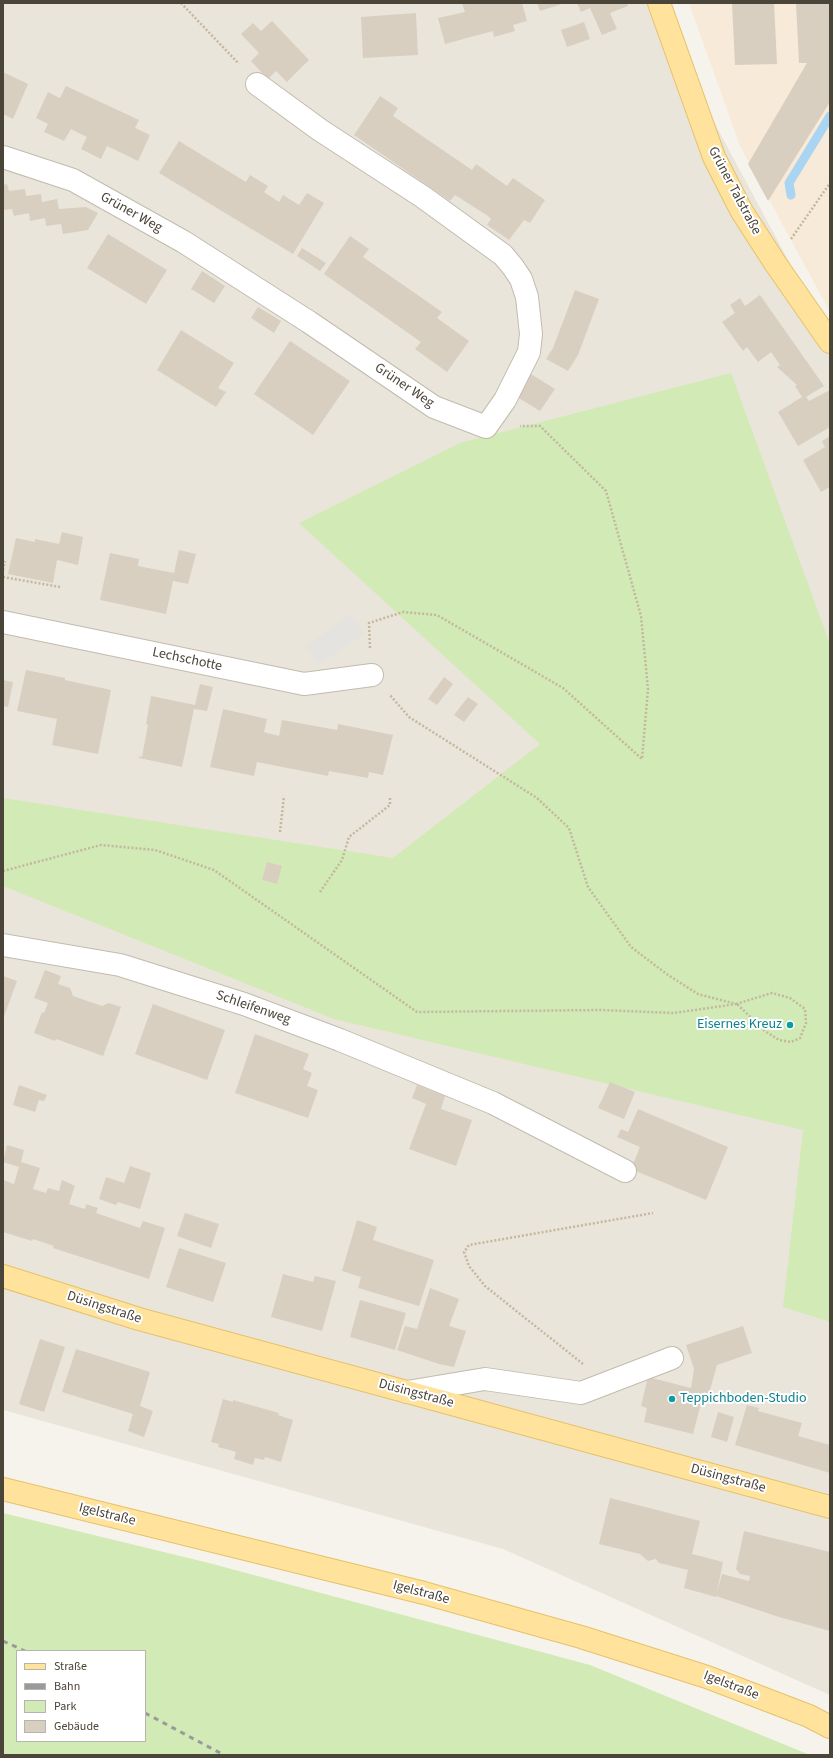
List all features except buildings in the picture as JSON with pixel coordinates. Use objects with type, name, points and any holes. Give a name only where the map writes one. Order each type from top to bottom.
[{"type":"main road","name":"Grüner Talstraße","points":[[659,3],[714,157],[741,210],[775,263],[830,342]]},
{"type":"main road","name":"Düsingstraße","points":[[3,1276],[139,1319],[830,1507]]},
{"type":"main road","name":"Igelstraße","points":[[3,1489],[424,1593],[580,1637],[707,1677],[809,1716],[830,1727]]},
{"type":"street","points":[[257,84],[320,130],[423,197],[503,255],[513,267],[521,279],[528,303],[531,334],[529,352],[505,400],[486,427]]},
{"type":"street","name":"Grüner Weg","points":[[3,158],[73,180],[184,242],[310,322],[434,407],[486,427]]},
{"type":"street","name":"Lechschotte","points":[[3,622],[304,684],[372,674]]},
{"type":"street","name":"Schleifenweg","points":[[3,945],[120,965],[244,1004],[340,1040],[493,1103],[625,1171]]},
{"type":"street","points":[[407,1392],[485,1379],[581,1393],[672,1358]]},
{"type":"path","points":[[181,3],[257,84]]},
{"type":"path","points":[[775,263],[830,183]]},
{"type":"path","points":[[3,872],[100,845],[155,850],[214,870],[418,1012],[601,1010],[674,1013],[736,1004],[772,993],[790,998],[804,1009],[806,1023],[800,1038],[791,1042],[779,1040],[765,1031],[736,1004],[698,994],[668,975],[631,947],[588,887],[569,828],[537,798],[409,717],[372,674],[369,623],[403,612],[437,615],[563,688],[642,759],[648,689],[640,616],[606,491],[540,426],[486,427]]},
{"type":"path","points":[[3,570],[5,561]]},
{"type":"path","points":[[3,577],[60,587]]},
{"type":"path","points":[[280,832],[284,796]]},
{"type":"path","points":[[320,892],[342,860],[349,838],[390,804],[390,796]]},
{"type":"path","points":[[607,1383],[485,1286],[469,1266],[464,1252],[469,1246],[653,1213]]},
{"type":"shaded area","points":[[3,3],[650,3],[830,338],[830,1695],[503,1549],[3,1410]]},
{"type":"shaded area","points":[[689,3],[830,3],[830,312],[740,146]]},
{"type":"shaded area","points":[[351,614],[364,634],[318,665],[305,646]]},
{"type":"green space","points":[[731,373],[830,644],[830,1322],[783,1307],[803,1130],[334,1019],[3,886],[3,798],[393,858],[540,744],[299,523],[460,443]]},
{"type":"green space","points":[[3,1513],[209,1563],[590,1665],[810,1755],[3,1755]]},
{"type":"waterway","points":[[791,195],[789,183],[830,116]]},
{"type":"railway","points":[[3,1641],[23,1650]]},
{"type":"railway","points":[[146,1714],[224,1755]]},
{"type":"place","name":"Eisernes Kreuz","points":[[790,1025]]},
{"type":"place","name":"Teppichboden-Studio","points":[[672,1399]]}]
